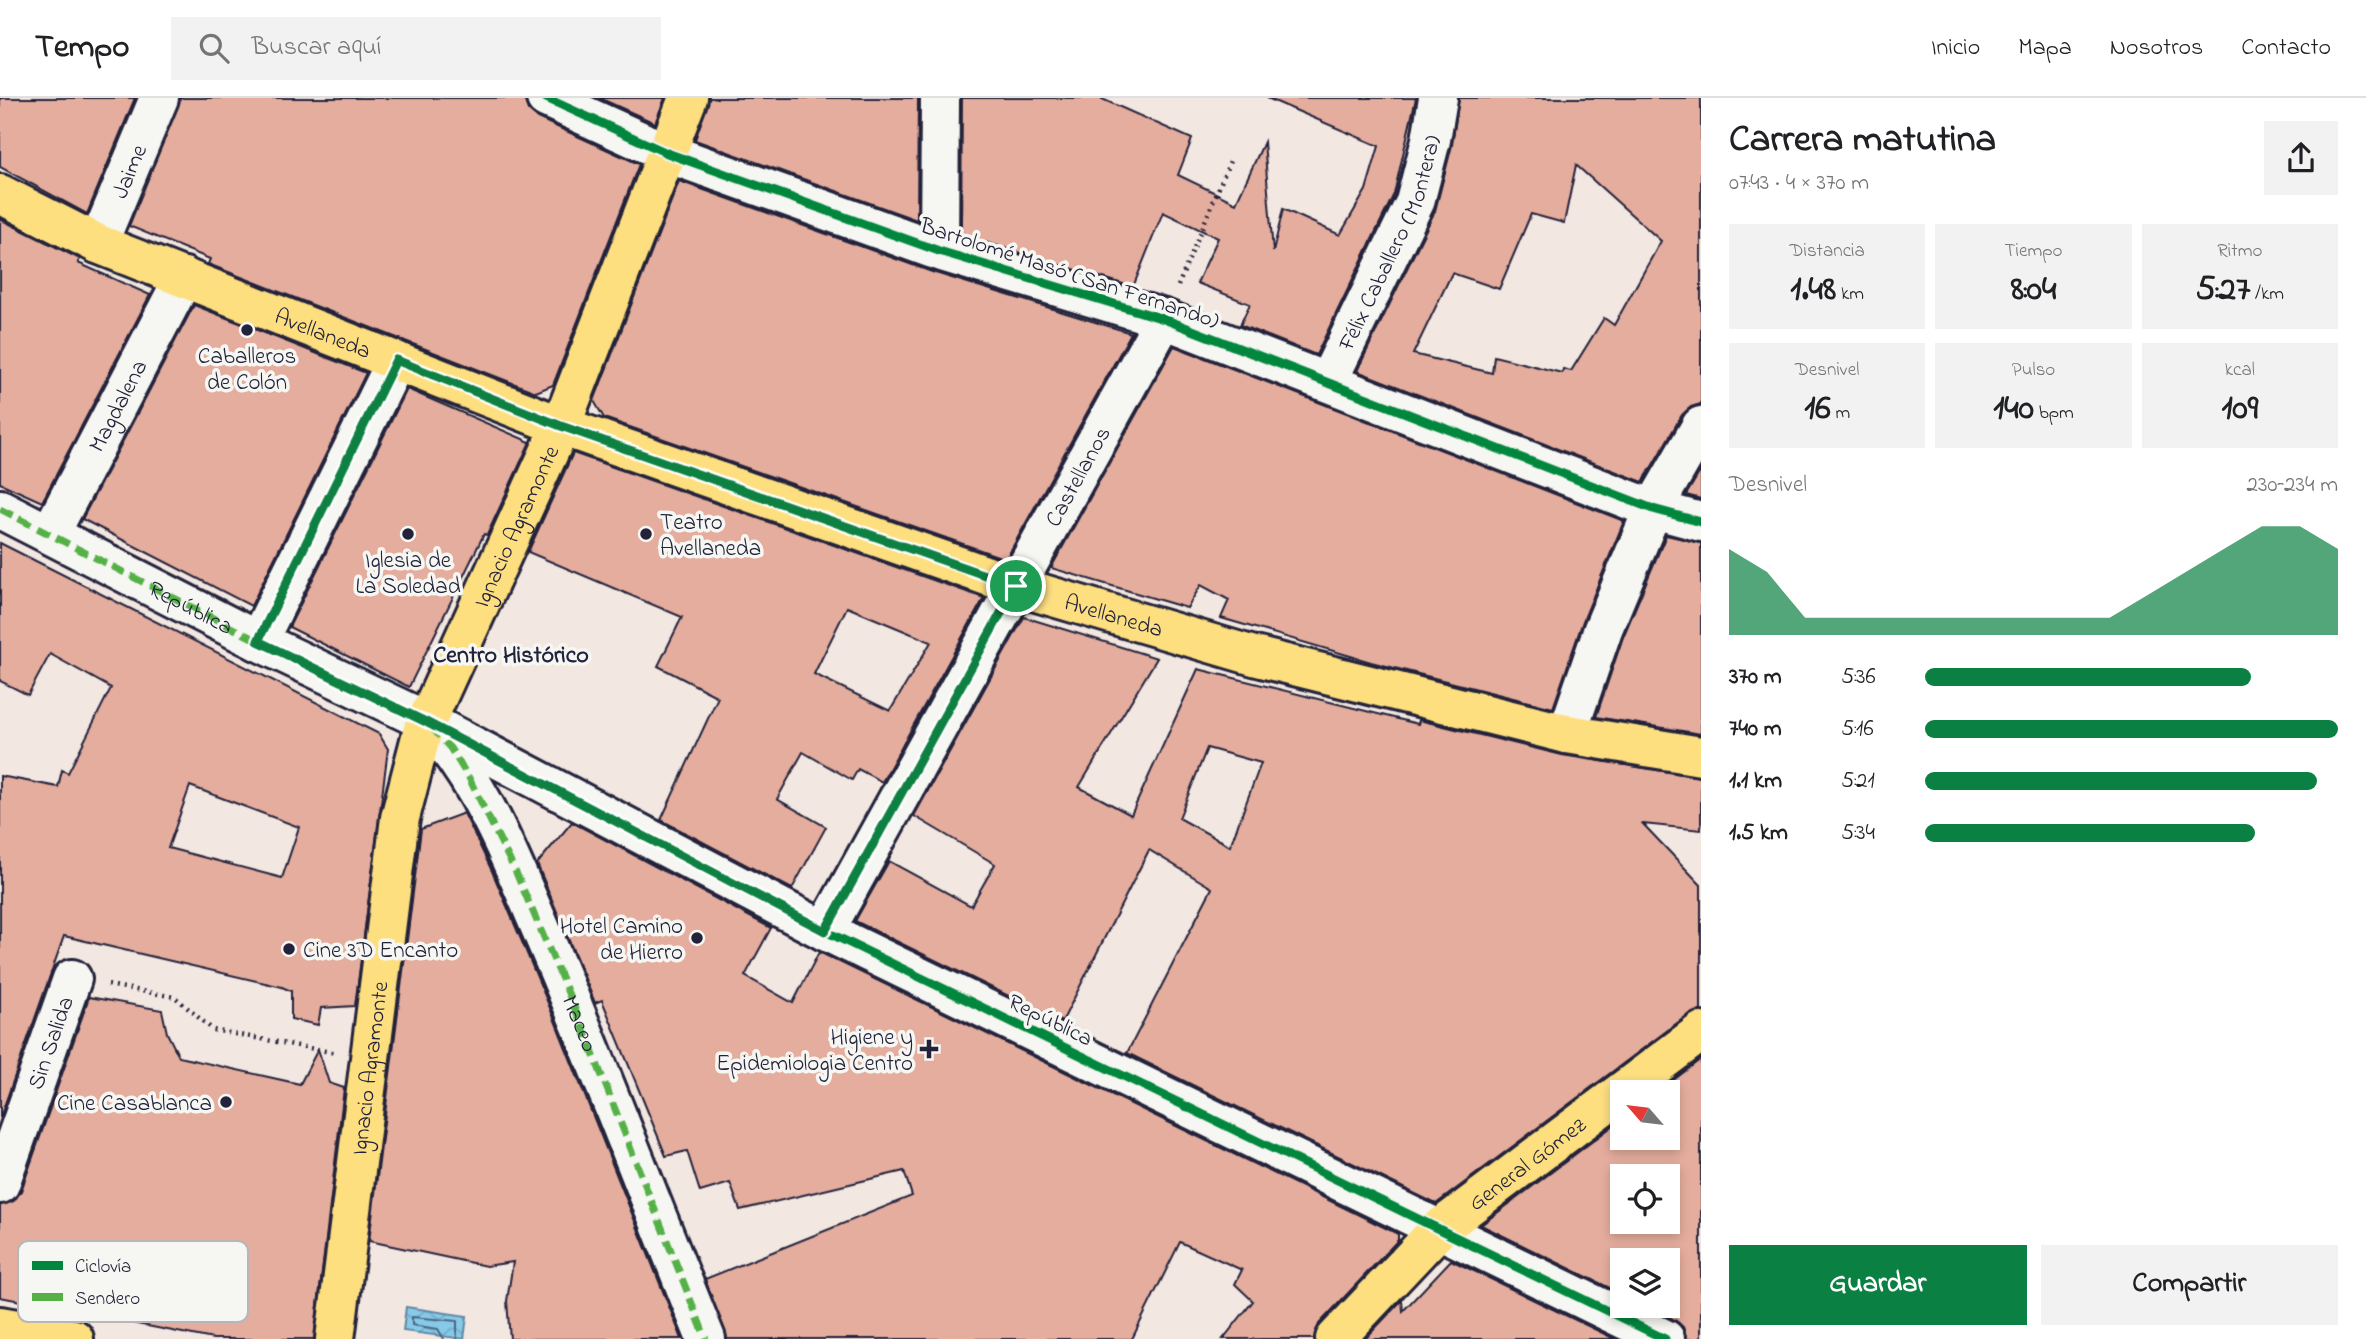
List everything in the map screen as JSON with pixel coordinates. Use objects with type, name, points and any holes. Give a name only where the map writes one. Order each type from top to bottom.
[{"type":"main road","name":"Ignacio Agramonte","points":[[335,1339],[400,818],[426,722],[561,426],[688,98]]},
{"type":"main road","name":"Avellaneda","points":[[0,194],[98,244],[561,426],[1016,586],[1254,656],[1567,734],[1701,756]]},
{"type":"main road","name":"General Gómez","points":[[1335,1339],[1439,1229],[1701,1032]]},
{"type":"main road","points":[[0,1326],[74,1339]]},
{"type":"street","name":"Jaime","points":[[98,244],[159,98]]},
{"type":"street","name":"Bartolomé Masó (San Fernando)","points":[[546,98],[667,153],[939,251],[1164,319],[1653,509],[1701,522]]},
{"type":"street","points":[[939,251],[940,98]]},
{"type":"street","name":"Félix Caballero (Montera)","points":[[1328,381],[1415,202],[1431,140],[1438,98]]},
{"type":"street","name":"Magdalena","points":[[50,534],[184,277]]},
{"type":"street","name":"Castellanos","points":[[825,931],[1164,319]]},
{"type":"street","points":[[258,641],[396,360]]},
{"type":"street","points":[[1567,734],[1603,629],[1653,509],[1701,426]]},
{"type":"street","name":"República","points":[[0,509],[258,641],[426,722],[825,931],[1665,1339]]},
{"type":"street","name":"Maceo","points":[[426,722],[469,778],[510,858],[581,1023],[706,1339]]},
{"type":"street","name":"Sin Salida","points":[[0,1184],[72,979]]},
{"type":"path","points":[[1164,319],[1230,161]]},
{"type":"path","points":[[72,979],[175,997],[213,1030],[369,1060]]},
{"type":"water","points":[[406,1307],[467,1316],[464,1339],[403,1331]]},
{"type":"building","points":[[0,98],[135,98],[87,214],[0,167]]},
{"type":"building","points":[[180,98],[524,98],[528,110],[537,118],[639,164],[553,385],[536,392],[208,264],[210,259],[129,226]]},
{"type":"building","points":[[599,98],[665,98],[655,123]]},
{"type":"building","points":[[709,98],[918,98],[917,220],[695,140]]},
{"type":"building","points":[[962,98],[1100,98],[1192,139],[1178,175],[1236,203],[1264,142],[1273,252],[1283,209],[1340,235],[1366,190],[1379,146],[1267,98],[1416,98],[1394,194],[1316,355],[1240,325],[1250,304],[1197,283],[1218,238],[1163,212],[1133,287],[961,235]]},
{"type":"building","points":[[1459,98],[1701,98],[1701,404],[1691,407],[1682,415],[1643,482],[1357,371],[1435,211],[1452,145]],"holes":[[[1576,165],[1661,241],[1614,325],[1604,318],[1571,371],[1563,369],[1562,373],[1494,356],[1492,373],[1413,354],[1452,273],[1499,289],[1531,214],[1564,223]]]},
{"type":"building","points":[[679,181],[932,272],[1131,333],[1006,559],[604,418],[594,401]]},
{"type":"building","points":[[0,219],[80,259],[78,263],[150,295],[42,502],[0,483]]},
{"type":"building","points":[[194,305],[366,373],[251,606],[82,519]]},
{"type":"building","points":[[1174,346],[1624,521],[1583,621],[1553,708],[1371,662],[1221,618],[1229,600],[1201,585],[1187,608],[1051,568]]},
{"type":"building","name":"Iglesia de La Soledad","points":[[407,389],[530,442],[487,535],[484,534],[409,687],[289,627]]},
{"type":"building","points":[[573,453],[984,598],[882,782],[858,769],[852,780],[803,752],[777,799],[826,827],[792,889],[661,820],[718,697],[658,666],[682,617],[528,552]],"holes":[[[847,607],[931,642],[890,711],[814,674]]]},
{"type":"building","points":[[1701,470],[1701,499],[1686,495]]},
{"type":"building","points":[[1666,535],[1701,543],[1701,734],[1596,717],[1623,637]]},
{"type":"building","points":[[0,543],[379,734],[388,749],[355,1006],[321,1008],[318,1025],[291,1019],[291,991],[282,987],[64,936],[0,1118],[0,776],[58,787],[62,770],[68,773],[111,688],[50,654],[28,695],[0,681]],"holes":[[[190,786],[299,827],[282,878],[168,848]]]},
{"type":"building","points":[[1024,617],[1157,658],[1079,787],[1131,815],[1198,669],[1418,724],[1419,720],[1562,755],[1701,777],[1701,830],[1643,824],[1701,885],[1701,1011],[1688,1015],[1436,1204],[1127,1053],[1212,888],[1149,850],[1062,1022],[855,921],[889,861],[971,906],[995,864],[914,816]],"holes":[[[1207,748],[1261,763],[1230,846],[1179,818]]]},
{"type":"building","points":[[464,813],[492,871],[548,1003],[682,1339],[510,1339],[507,1301],[513,1262],[486,1266],[369,1241],[421,829]]},
{"type":"building","points":[[572,822],[771,928],[745,976],[793,1003],[819,952],[1398,1234],[1398,1240],[1319,1324],[1314,1339],[1223,1339],[1253,1301],[1235,1284],[1242,1270],[1180,1242],[1132,1339],[727,1339],[705,1279],[912,1196],[904,1171],[740,1210],[730,1183],[700,1192],[687,1151],[666,1156],[602,1000],[595,1003],[537,864]]},
{"type":"building","points":[[89,997],[162,1010],[167,1033],[179,1057],[300,1084],[318,1049],[329,1083],[344,1088],[314,1339],[213,1339],[127,1322],[248,1322],[248,1241],[18,1241],[18,1301],[0,1297],[0,1205],[14,1201],[21,1191]]},
{"type":"building","points":[[1701,1059],[1701,1339],[1687,1339],[1683,1327],[1671,1318],[1680,1318],[1680,1248],[1610,1248],[1610,1288],[1481,1225],[1610,1128],[1610,1150],[1680,1150],[1680,1080],[1674,1080]]},
{"type":"building","points":[[1451,1260],[1615,1339],[1365,1339],[1402,1300],[1403,1311]]},
{"type":"marked path","points":[[258,641],[338,475]]},
{"type":"marked path","points":[[0,509],[258,641],[426,721],[450,748],[469,778],[517,875],[581,1023],[706,1339]]},
{"type":"cycle path","points":[[546,98],[667,153],[939,251],[1164,319],[1653,509],[1701,522]]},
{"type":"cycle path","points":[[426,721],[825,931],[1665,1339]]},
{"type":"place","name":"Caballeros de Colón","points":[[247,330]]},
{"type":"place","name":"Iglesia de La Soledad","points":[[408,534]]},
{"type":"place","name":"Teatro Avellaneda","points":[[646,534]]},
{"type":"place","name":"Hotel Camino de Hierro","points":[[697,938]]},
{"type":"place","name":"Cine 3D Encanto","points":[[289,949]]},
{"type":"place","name":"Higiene y Epidemiologia Centro","points":[[929,1049]]},
{"type":"place","name":"Cine Casablanca","points":[[226,1102]]},
{"type":"district","name":"Centro Histórico","points":[[511,654]]},
{"type":"route","points":[[396,360],[561,426],[1016,586],[825,931],[426,722],[258,641],[396,360]]}]
